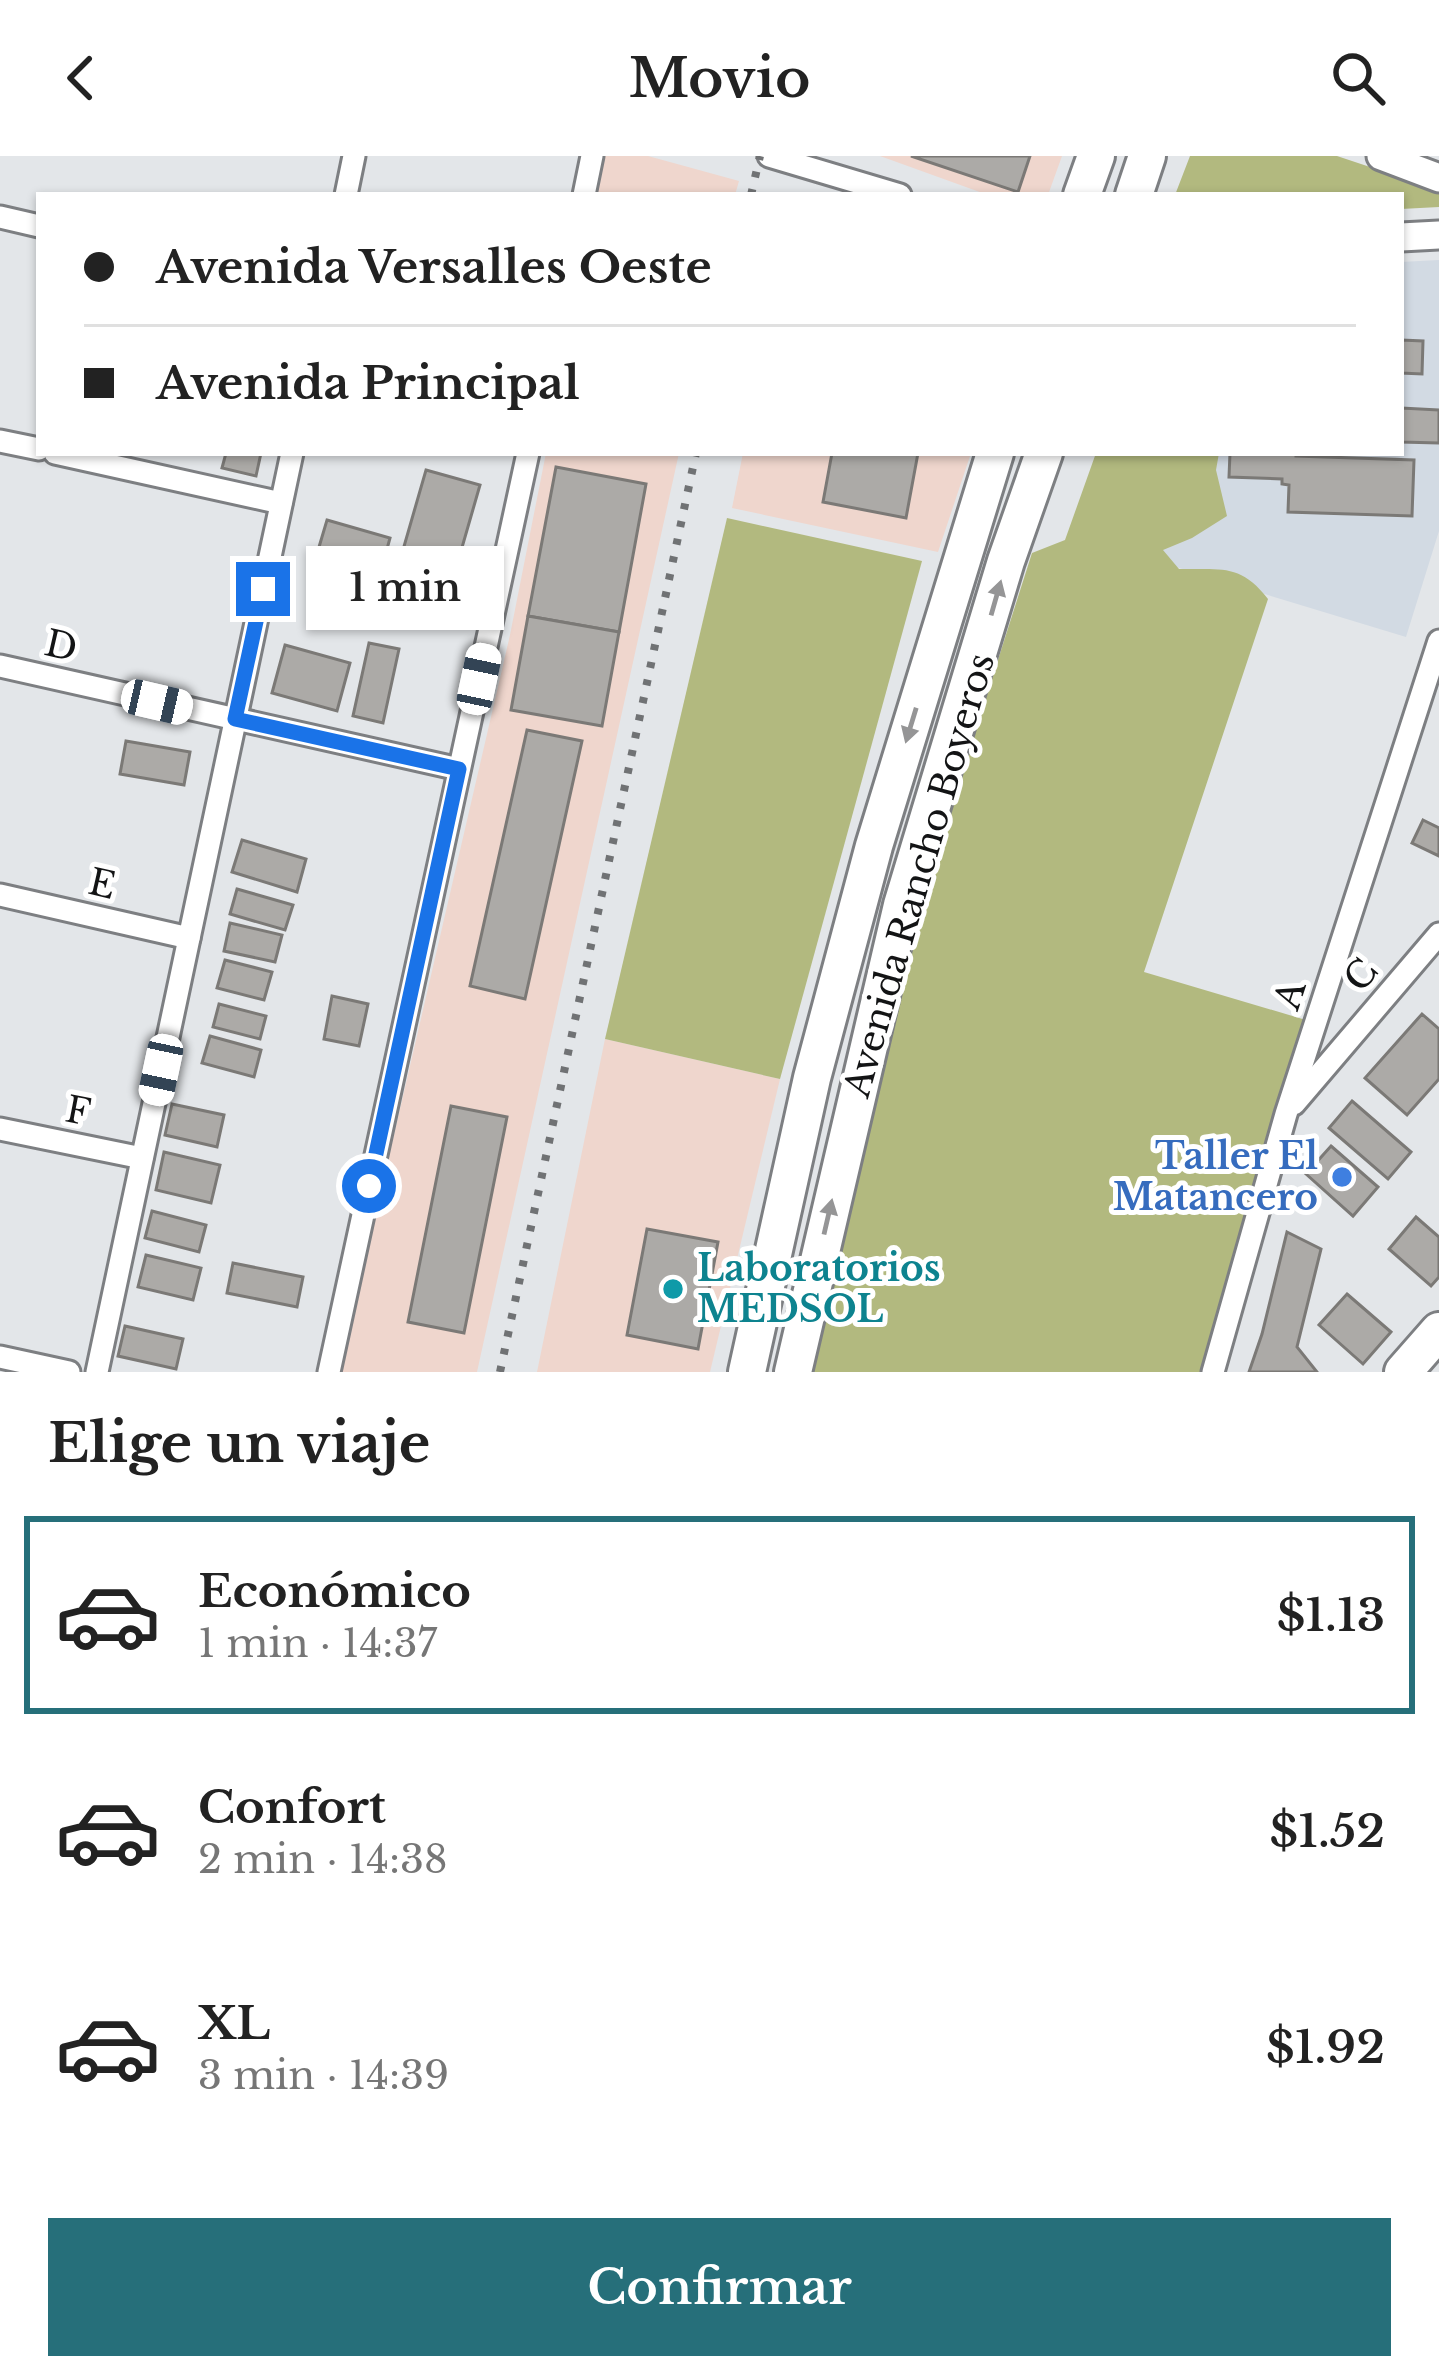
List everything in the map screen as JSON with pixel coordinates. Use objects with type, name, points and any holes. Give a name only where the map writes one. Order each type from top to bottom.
[{"type":"main road","points":[[1083,192],[1096,156]]},
{"type":"main road","points":[[1135,192],[1147,156]]},
{"type":"main road","name":"Avenida Rancho Boyeros","points":[[747,1372],[818,1054],[874,846],[994,456]]},
{"type":"main road","name":"Avenida Rancho Boyeros","points":[[793,1372],[902,904],[1006,561],[1043,456]]},
{"type":"main road","points":[[1403,1372],[1439,1331]]},
{"type":"street","points":[[347,192],[355,156]]},
{"type":"street","points":[[585,192],[592,156]]},
{"type":"street","points":[[769,156],[890,192]]},
{"type":"street","points":[[1381,156],[1439,178]]},
{"type":"street","points":[[0,217],[36,225]]},
{"type":"street","points":[[1404,237],[1439,236]]},
{"type":"street","points":[[0,441],[36,448]]},
{"type":"street","points":[[69,456],[281,502]]},
{"type":"street","points":[[97,1372],[291,456]]},
{"type":"street","points":[[328,1372],[527,456]]},
{"type":"street","name":"A","points":[[1213,1372],[1286,1114],[1439,641]]},
{"type":"street","name":"D","points":[[0,666],[459,769]]},
{"type":"street","name":"E","points":[[0,895],[189,938]]},
{"type":"street","name":"C","points":[[1286,1114],[1439,934]]},
{"type":"street","name":"F","points":[[0,1129],[142,1158]]},
{"type":"street","points":[[0,1357],[69,1372]]},
{"type":"shaded area","points":[[603,156],[648,156],[739,181],[736,192],[597,192]]},
{"type":"shaded area","points":[[880,156],[1062,156],[1049,192],[980,192]]},
{"type":"shaded area","points":[[1439,260],[1439,531],[1406,637],[1097,543],[1124,456],[1404,456],[1404,262]]},
{"type":"shaded area","points":[[545,456],[678,456],[477,1372],[339,1372],[510,635]]},
{"type":"shaded area","points":[[742,456],[970,456],[938,552],[732,508]]},
{"type":"shaded area","points":[[605,1039],[780,1079],[710,1372],[537,1372]]},
{"type":"green space","points":[[1190,156],[1337,156],[1439,190],[1439,207],[1404,209],[1404,192],[1176,192]]},
{"type":"green space","points":[[1095,456],[1218,456],[1216,470],[1227,516],[1163,550],[1179,569],[1239,574],[1268,599],[1144,972],[1316,1023],[1213,1372],[809,1372],[925,889],[1032,553],[1065,540]]},
{"type":"green space","points":[[727,518],[922,561],[780,1079],[605,1039]]},
{"type":"building","points":[[911,156],[1030,156],[1018,192]]},
{"type":"building","points":[[1404,340],[1423,341],[1422,374],[1404,373]]},
{"type":"building","points":[[1404,408],[1439,410],[1439,443],[1404,442]]},
{"type":"building","points":[[225,456],[260,456],[256,476],[222,468]]},
{"type":"building","points":[[831,456],[917,456],[906,518],[823,502]]},
{"type":"building","points":[[1230,456],[1414,460],[1412,516],[1288,512],[1289,485],[1282,484],[1282,479],[1229,477]]},
{"type":"building","points":[[556,467],[646,484],[619,632],[528,616]]},
{"type":"building","points":[[426,470],[480,485],[442,617],[388,602]]},
{"type":"building","points":[[327,520],[390,538],[383,564],[319,547]]},
{"type":"building","points":[[528,616],[619,632],[602,726],[511,710]]},
{"type":"building","points":[[369,643],[399,649],[383,723],[353,716]]},
{"type":"building","points":[[285,645],[350,663],[337,711],[272,693]]},
{"type":"building","points":[[527,730],[582,741],[525,999],[470,986]]},
{"type":"building","points":[[126,741],[190,752],[184,785],[120,774]]},
{"type":"building","points":[[1423,820],[1439,828],[1439,856],[1412,843]]},
{"type":"building","points":[[242,840],[306,859],[297,892],[232,872]]},
{"type":"building","points":[[237,889],[293,905],[285,930],[230,914]]},
{"type":"building","points":[[230,923],[282,935],[275,962],[224,951]]},
{"type":"building","points":[[225,960],[272,972],[264,1000],[217,988]]},
{"type":"building","points":[[332,996],[368,1004],[359,1046],[324,1039]]},
{"type":"building","points":[[219,1004],[266,1016],[260,1039],[213,1027]]},
{"type":"building","points":[[1422,1014],[1439,1029],[1439,1079],[1407,1115],[1365,1078]]},
{"type":"building","points":[[210,1036],[261,1050],[254,1077],[202,1063]]},
{"type":"building","points":[[1352,1101],[1411,1152],[1388,1179],[1329,1128]]},
{"type":"building","points":[[172,1104],[224,1115],[217,1147],[165,1135]]},
{"type":"building","points":[[451,1106],[507,1117],[464,1333],[408,1322]]},
{"type":"building","points":[[1331,1146],[1378,1187],[1353,1216],[1306,1174]]},
{"type":"building","points":[[164,1152],[220,1165],[211,1203],[156,1190]]},
{"type":"building","points":[[152,1211],[206,1225],[199,1252],[145,1238]]},
{"type":"building","points":[[1416,1217],[1439,1237],[1439,1277],[1431,1286],[1389,1249]]},
{"type":"building","name":"Laboratorios MEDSOL","points":[[647,1229],[718,1242],[698,1349],[627,1335]]},
{"type":"building","points":[[1287,1232],[1321,1249],[1297,1347],[1317,1372],[1249,1372],[1262,1334]]},
{"type":"building","points":[[146,1255],[201,1268],[193,1300],[138,1287]]},
{"type":"building","points":[[233,1263],[303,1277],[297,1307],[227,1293]]},
{"type":"building","points":[[1347,1294],[1391,1332],[1363,1364],[1319,1325]]},
{"type":"building","points":[[125,1326],[183,1339],[176,1369],[118,1356]]},
{"type":"railway","points":[[752,192],[760,156]]},
{"type":"railway","points":[[500,1372],[695,456]]},
{"type":"place","name":"Taller El Matancero","points":[[1342,1177]]},
{"type":"place","name":"Laboratorios MEDSOL","points":[[673,1289]]},
{"type":"route","points":[[263,589],[235,719],[459,769],[369,1186]]}]
